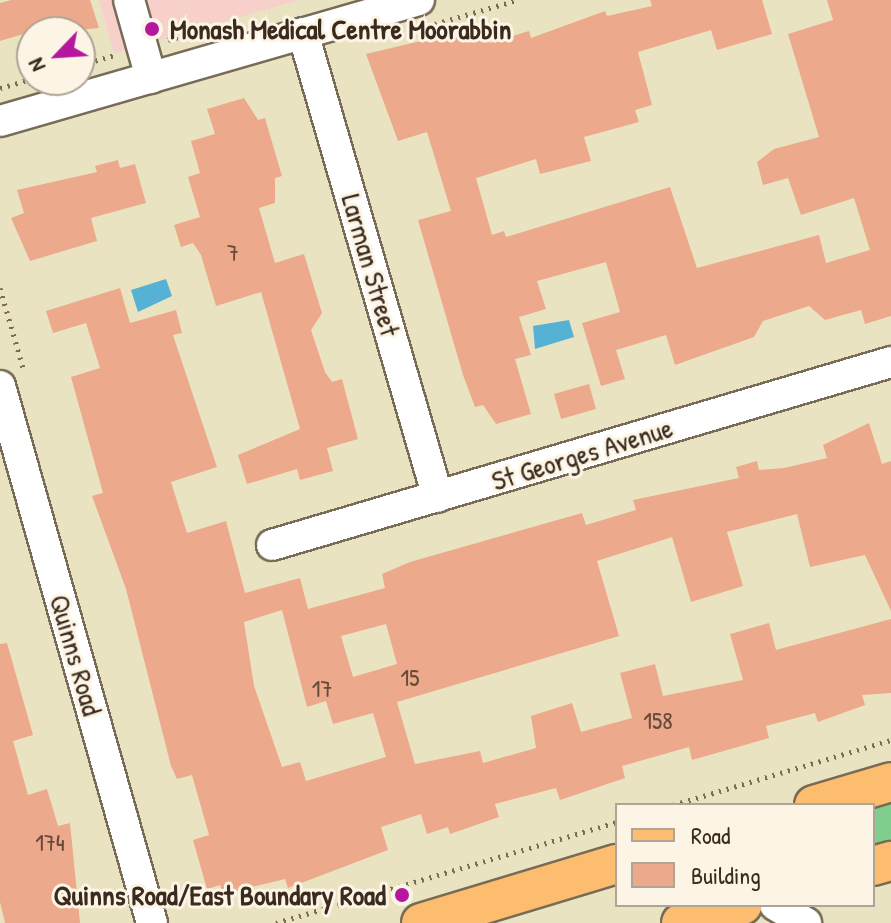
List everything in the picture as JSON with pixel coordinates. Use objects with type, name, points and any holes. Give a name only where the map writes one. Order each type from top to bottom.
[{"type":"main road","points":[[821,803],[891,782]]},
{"type":"main road","points":[[421,923],[615,865]]},
{"type":"main road","points":[[681,923],[735,907]]},
{"type":"street","points":[[129,0],[151,78]]},
{"type":"street","points":[[0,121],[303,33],[372,7],[423,13]]},
{"type":"street","name":"Larman Street","points":[[303,33],[438,497]]},
{"type":"street","name":"St Georges Avenue","points":[[272,545],[891,362]]},
{"type":"street","name":"Quinns Road","points":[[0,386],[152,923]]},
{"type":"street","points":[[778,907],[806,923]]},
{"type":"path","points":[[423,13],[517,0]]},
{"type":"path","points":[[96,60],[234,21]]},
{"type":"path","points":[[680,803],[891,740]]},
{"type":"path","points":[[276,923],[615,823]]},
{"type":"shaded area","name":"Monash Medical Centre Moorabbin","points":[[99,0],[299,0],[114,53]]},
{"type":"green space","points":[[891,802],[891,847],[875,851],[875,806]]},
{"type":"water","points":[[166,279],[172,296],[138,312],[131,290]]},
{"type":"water","points":[[569,320],[574,337],[535,349],[533,326]]},
{"type":"building","points":[[11,0],[90,0],[95,16],[16,16],[16,36],[0,41],[0,3]]},
{"type":"building","points":[[650,0],[762,0],[772,34],[717,50],[711,30],[638,52],[652,105],[635,110],[639,122],[584,137],[591,161],[540,174],[536,159],[476,178],[492,235],[504,231],[506,237],[670,187],[697,268],[819,235],[826,263],[870,250],[854,198],[801,215],[788,178],[763,185],[757,162],[774,149],[819,137],[788,34],[833,20],[827,0],[891,0],[891,316],[865,324],[861,310],[825,320],[809,306],[763,321],[754,337],[675,365],[666,335],[616,350],[625,379],[601,386],[582,323],[620,312],[606,262],[537,281],[546,309],[519,317],[531,355],[515,359],[531,414],[496,424],[483,405],[475,407],[418,220],[451,211],[427,132],[398,141],[366,54],[484,26],[490,43],[529,31],[531,38],[605,11],[607,16],[652,6]]},
{"type":"building","points":[[244,98],[258,120],[265,118],[282,176],[275,178],[275,203],[259,208],[275,263],[304,254],[322,313],[311,330],[325,372],[332,382],[342,379],[358,439],[327,448],[333,471],[300,480],[297,469],[247,484],[238,455],[300,429],[261,292],[216,306],[201,255],[193,243],[181,247],[174,225],[200,217],[188,177],[200,173],[191,141],[215,134],[207,109]]},
{"type":"building","points":[[118,160],[120,168],[135,164],[146,203],[91,218],[97,241],[30,261],[11,218],[24,213],[17,190],[97,172],[95,166]]},
{"type":"building","points":[[120,288],[130,323],[176,310],[182,333],[173,335],[217,467],[171,482],[187,533],[226,521],[245,593],[300,578],[308,609],[385,588],[382,574],[410,562],[582,513],[586,525],[636,510],[633,500],[739,478],[736,467],[757,461],[759,470],[784,468],[827,458],[823,445],[869,423],[882,464],[891,461],[891,611],[865,555],[810,567],[797,514],[727,532],[743,586],[691,602],[672,537],[597,561],[619,636],[397,702],[415,764],[480,751],[483,763],[536,748],[531,716],[572,703],[581,732],[632,718],[620,673],[655,664],[663,696],[743,680],[730,634],[769,623],[776,650],[891,619],[891,693],[862,695],[865,705],[818,722],[815,713],[766,726],[769,738],[692,760],[689,747],[622,766],[625,778],[560,800],[556,788],[495,804],[499,817],[450,834],[448,827],[427,834],[421,814],[381,827],[388,850],[288,888],[285,879],[223,894],[220,885],[207,889],[193,840],[209,835],[192,775],[177,779],[171,766],[126,589],[92,496],[103,493],[71,377],[100,368],[86,323],[53,333],[46,311]],"holes":[[[282,610],[307,707],[326,701],[333,724],[373,713],[386,757],[306,781],[300,762],[282,767],[254,686],[244,622]],[[386,624],[397,664],[353,677],[341,636]]]},
{"type":"building","points":[[589,384],[596,409],[561,419],[554,394]]},
{"type":"building","points":[[7,643],[33,735],[13,741],[28,795],[47,789],[58,826],[70,823],[80,923],[5,923],[0,902],[0,644]]},
{"type":"place","name":"Monash Medical Centre Moorabbin","points":[[152,29]]},
{"type":"place","name":"Quinns Road/East Boundary Road","points":[[402,895]]}]
